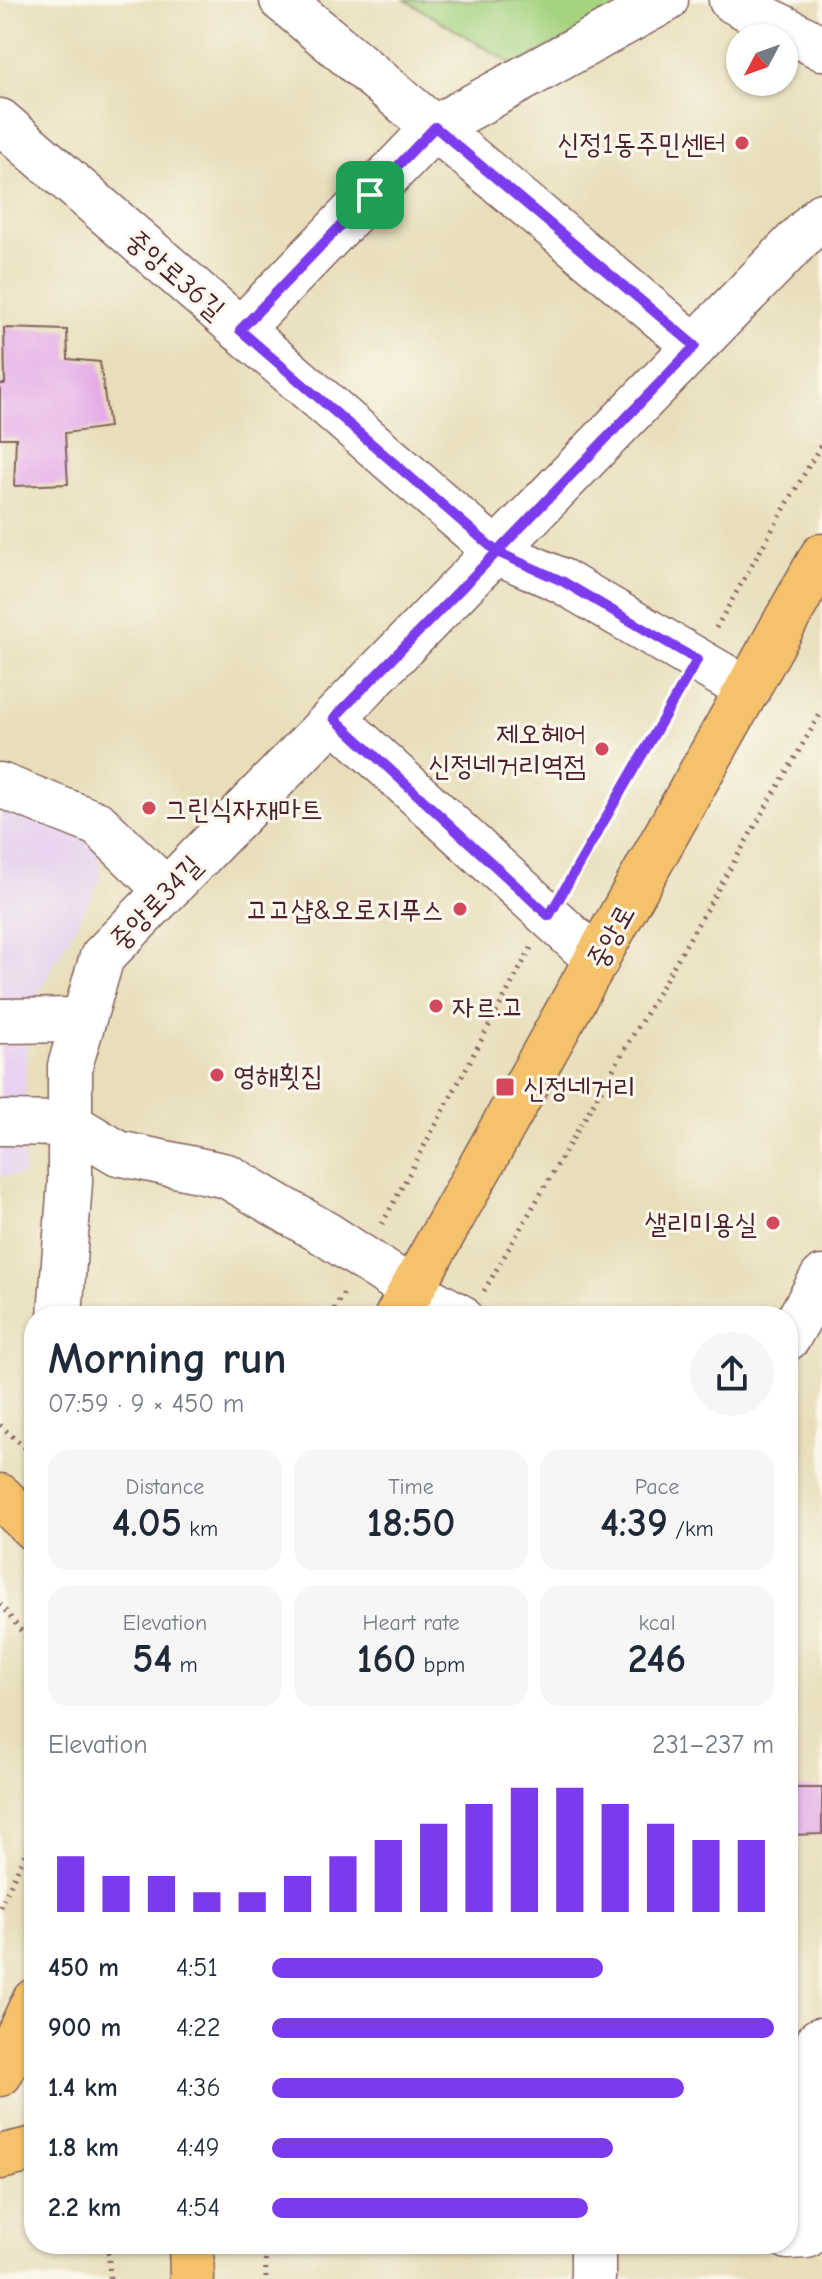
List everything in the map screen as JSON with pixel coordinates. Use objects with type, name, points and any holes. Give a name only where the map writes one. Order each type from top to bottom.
[{"type":"main road","name":"중앙로","points":[[405,1303],[820,565]]},
{"type":"main road","points":[[0,1496],[24,1519]]},
{"type":"main road","points":[[0,2074],[24,2022]]},
{"type":"main road","points":[[0,2157],[24,2151]]},
{"type":"main road","points":[[191,2254],[192,2279]]},
{"type":"street","points":[[282,0],[695,346]]},
{"type":"street","points":[[240,330],[435,127],[666,0]]},
{"type":"street","points":[[731,0],[822,48]]},
{"type":"street","name":"중앙로36길","points":[[0,121],[497,552],[562,581],[748,690]]},
{"type":"street","name":"중앙로34길","points":[[61,1306],[70,1182],[70,1066],[102,957],[822,215]]},
{"type":"street","points":[[334,718],[597,960]]},
{"type":"street","points":[[0,785],[98,824],[166,890]]},
{"type":"street","points":[[0,1021],[83,1020]]},
{"type":"street","points":[[0,1123],[70,1124],[118,1153],[227,1176],[363,1258],[405,1303],[436,1306]]},
{"type":"street","points":[[798,1320],[822,1278]]},
{"type":"street","points":[[798,2221],[810,2040]]},
{"type":"street","points":[[593,2254],[593,2279]]},
{"type":"path","points":[[336,1306],[549,916],[822,443]]},
{"type":"path","points":[[470,1306],[822,711]]},
{"type":"path","points":[[0,1425],[24,1447]]},
{"type":"path","points":[[0,1604],[24,1634]]},
{"type":"path","points":[[0,1907],[24,1856]]},
{"type":"path","points":[[109,2254],[110,2279]]},
{"type":"path","points":[[265,2254],[266,2279]]},
{"type":"shaded area","points":[[0,811],[80,834],[99,851],[101,879],[41,988],[27,1037],[23,1175],[0,1176]]},
{"type":"green space","points":[[405,0],[646,0],[514,65]]},
{"type":"building","points":[[4,328],[67,330],[68,359],[100,362],[109,427],[65,433],[68,484],[14,486],[16,438],[0,438],[0,384],[5,384]]},
{"type":"building","points":[[798,1788],[822,1788],[822,1834],[798,1835]]},
{"type":"place","name":"신정1동주민센터","points":[[742,143]]},
{"type":"place","name":"제오헤어 신정네거리역점","points":[[602,749]]},
{"type":"place","name":"그린식자재마트","points":[[149,808]]},
{"type":"place","name":"고고샵&오로지푸스","points":[[460,909]]},
{"type":"place","name":"자르.고","points":[[436,1006]]},
{"type":"place","name":"영해횟집","points":[[217,1075]]},
{"type":"place","name":"신정네거리","points":[[505,1087]]},
{"type":"place","name":"샐리미용실","points":[[773,1223]]},
{"type":"route","points":[[370,195],[240,330],[497,552],[334,718],[549,916],[697,660],[562,581],[497,552],[695,346],[435,127],[370,195]]}]
